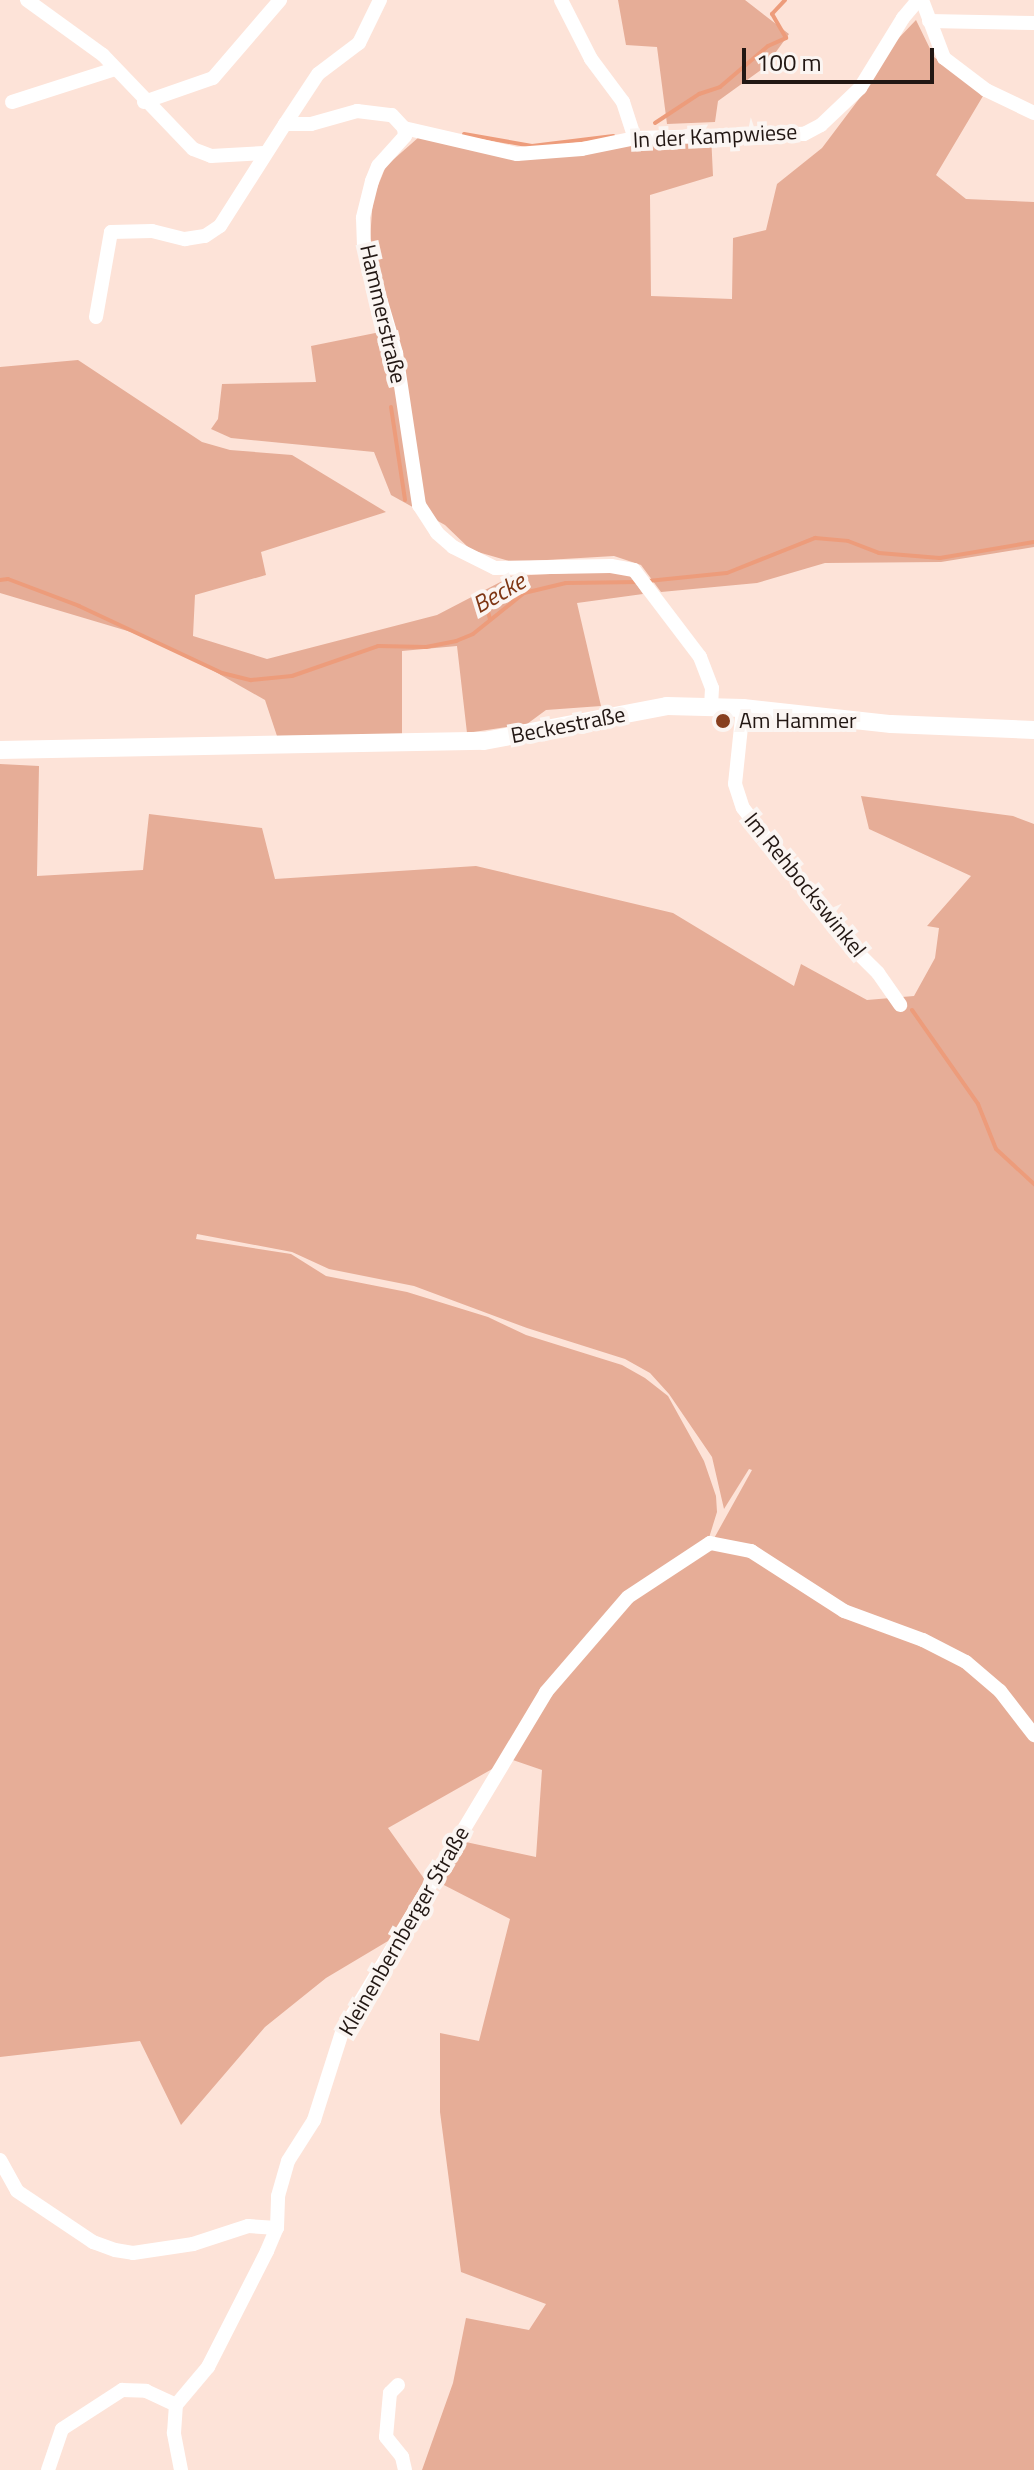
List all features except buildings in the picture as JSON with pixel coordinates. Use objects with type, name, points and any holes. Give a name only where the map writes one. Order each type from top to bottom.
[{"type":"main road","name":"Beckestraße","points":[[0,750],[484,741],[667,706],[743,708],[891,724],[1034,730]]},
{"type":"street","points":[[27,0],[103,55],[144,102],[193,149],[211,156],[264,153]]},
{"type":"street","points":[[144,102],[213,78],[280,0]]},
{"type":"street","points":[[96,317],[111,232],[152,231],[185,239],[205,236],[220,226],[264,153],[318,74],[359,43],[380,0]]},
{"type":"street","points":[[561,0],[591,59],[623,102],[635,138]]},
{"type":"street","points":[[920,0],[944,58],[986,90],[1034,113]]},
{"type":"street","name":"In der Kampwiese","points":[[404,128],[517,154],[582,149],[635,138],[804,134],[821,125],[860,88],[903,18],[920,0]]},
{"type":"street","points":[[929,21],[1034,23]]},
{"type":"street","points":[[12,102],[115,69]]},
{"type":"street","points":[[285,124],[311,124],[357,111],[392,115],[404,128]]},
{"type":"street","name":"Hammerstraße","points":[[404,128],[405,136],[378,166],[372,181],[363,218],[364,244],[396,353],[416,492],[422,509],[437,533],[453,547],[495,568],[611,566],[637,574],[700,657],[712,688],[711,707]]},
{"type":"street","name":"Im Rehbockswinkel","points":[[743,708],[735,784],[743,808],[842,937],[878,973],[900,1005]]},
{"type":"street","name":"Kleinenbernberger Straße","points":[[176,2405],[208,2367],[277,2228],[278,2196],[288,2161],[314,2120],[342,2032],[546,1692],[628,1597],[710,1543],[751,1551],[844,1611],[923,1640],[966,1662],[1000,1691],[1034,1735]]},
{"type":"street","points":[[0,2160],[17,2191],[93,2242],[115,2250],[133,2253],[193,2244],[248,2226],[277,2228]]},
{"type":"street","points":[[398,2385],[390,2393],[386,2437],[402,2457],[405,2470]]},
{"type":"street","points":[[48,2470],[62,2429],[122,2390],[146,2391],[176,2405],[174,2433],[181,2470]]},
{"type":"shaded area","points":[[618,0],[745,0],[789,34],[765,67],[718,101],[715,122],[667,124],[657,47],[626,45]]},
{"type":"shaded area","points":[[916,20],[934,57],[983,96],[936,175],[966,199],[1034,202],[1034,547],[941,562],[825,563],[757,583],[661,592],[641,565],[614,556],[513,562],[471,550],[445,525],[391,495],[374,452],[231,438],[211,429],[218,419],[222,384],[316,382],[311,346],[395,329],[370,239],[373,198],[386,166],[419,137],[517,154],[711,134],[713,176],[650,195],[651,296],[732,299],[733,238],[766,230],[777,184],[822,148],[862,95],[893,44]]},
{"type":"shaded area","points":[[78,360],[202,442],[230,450],[292,455],[386,512],[261,552],[266,575],[195,595],[193,636],[267,659],[437,615],[512,576],[607,571],[630,574],[643,594],[577,603],[601,706],[546,710],[527,724],[467,733],[457,646],[402,651],[402,735],[277,736],[265,700],[191,658],[131,632],[0,593],[0,367]]},
{"type":"shaded area","points":[[0,764],[39,766],[37,876],[143,870],[149,814],[262,828],[275,879],[476,866],[673,913],[794,986],[801,964],[867,1000],[914,996],[935,958],[939,928],[927,926],[971,876],[869,829],[861,796],[1013,816],[1034,824],[1034,2470],[422,2470],[453,2383],[466,2318],[529,2330],[546,2304],[461,2272],[440,2112],[440,2033],[479,2041],[510,1919],[438,1882],[461,1841],[536,1857],[542,1770],[510,1759],[550,1695],[630,1600],[697,1555],[711,1548],[750,1555],[840,1613],[852,1615],[752,1548],[712,1542],[752,1470],[749,1469],[724,1509],[712,1457],[669,1394],[650,1373],[625,1359],[527,1328],[414,1286],[329,1269],[292,1252],[197,1234],[196,1239],[291,1254],[326,1276],[407,1292],[488,1317],[526,1335],[622,1365],[668,1396],[704,1461],[716,1496],[717,1512],[708,1541],[625,1594],[544,1691],[501,1764],[388,1828],[425,1880],[388,1941],[326,1978],[265,2027],[181,2125],[140,2041],[0,2057]]},
{"type":"waterway","points":[[655,123],[699,94],[720,87],[768,46],[786,38],[772,14],[785,0]]},
{"type":"waterway","points":[[464,134],[532,146],[613,136]]},
{"type":"waterway","points":[[391,407],[405,500]]},
{"type":"waterway","name":"Becke","points":[[648,581],[727,573],[815,538],[848,541],[879,553],[940,558],[1034,542]]},
{"type":"waterway","name":"Becke","points":[[0,580],[8,579],[79,606],[222,673],[251,680],[292,676],[378,646],[426,647],[456,641],[473,634],[524,593],[566,583],[639,582]]},
{"type":"waterway","points":[[484,598],[490,619]]},
{"type":"waterway","points":[[912,1010],[978,1104],[996,1149],[1034,1184]]},
{"type":"place","name":"Am Hammer","points":[[723,721]]}]
